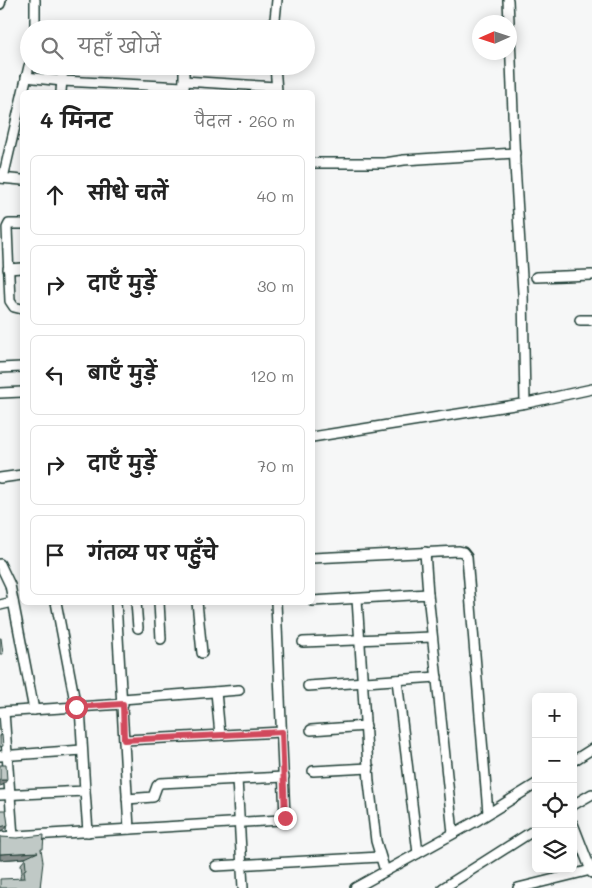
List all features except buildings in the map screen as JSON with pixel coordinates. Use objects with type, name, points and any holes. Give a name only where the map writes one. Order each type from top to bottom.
[{"type":"street","points":[[0,4],[1,0]]},
{"type":"street","points":[[35,0],[35,20]]},
{"type":"street","points":[[276,20],[277,0]]},
{"type":"street","points":[[508,0],[509,15]]},
{"type":"street","points":[[511,60],[514,152],[523,293],[525,403]]},
{"type":"street","points":[[61,90],[62,75]]},
{"type":"street","points":[[23,90],[26,77],[62,81],[276,90],[275,75]]},
{"type":"street","points":[[20,102],[2,178],[20,180]]},
{"type":"street","points":[[315,163],[384,163],[514,152]]},
{"type":"street","points":[[20,224],[12,223],[8,225],[10,301],[14,308],[20,309]]},
{"type":"street","points":[[8,269],[20,268]]},
{"type":"street","points":[[536,277],[592,275]]},
{"type":"street","points":[[580,320],[592,320]]},
{"type":"street","points":[[0,368],[20,367]]},
{"type":"street","points":[[315,437],[525,403],[592,389]]},
{"type":"street","points":[[0,393],[20,392]]},
{"type":"street","points":[[0,478],[20,475]]},
{"type":"street","points":[[315,558],[459,551],[463,552],[467,557],[488,813]]},
{"type":"street","points":[[425,552],[436,678],[453,833]]},
{"type":"street","points":[[0,564],[10,585],[34,710]]},
{"type":"street","points":[[315,600],[428,594]]},
{"type":"street","points":[[358,599],[369,768],[376,842],[385,871]]},
{"type":"street","points":[[0,605],[13,602]]},
{"type":"street","points":[[57,605],[78,707],[88,832]]},
{"type":"street","points":[[116,605],[129,829]]},
{"type":"street","points":[[136,605],[138,628]]},
{"type":"street","points":[[158,605],[161,639]]},
{"type":"street","points":[[196,605],[202,653]]},
{"type":"street","points":[[0,838],[240,823],[285,818],[276,605]]},
{"type":"street","points":[[303,642],[432,637]]},
{"type":"street","points":[[308,686],[436,678]]},
{"type":"street","points":[[397,680],[418,853]]},
{"type":"street","points":[[13,837],[5,794],[2,712],[78,707],[239,690]]},
{"type":"street","points":[[216,692],[220,736]]},
{"type":"street","points":[[311,730],[366,726]]},
{"type":"street","points":[[124,740],[282,732]]},
{"type":"street","points":[[4,756],[82,750]]},
{"type":"street","points":[[577,759],[592,750]]},
{"type":"street","points":[[313,771],[369,768]]},
{"type":"street","points":[[128,799],[153,797],[156,786],[160,783],[284,777]]},
{"type":"street","points":[[237,779],[243,888]]},
{"type":"street","points":[[355,888],[532,786]]},
{"type":"street","points":[[5,794],[85,791]]},
{"type":"street","points":[[577,803],[592,794]]},
{"type":"street","points":[[518,888],[591,872],[574,828]]},
{"type":"street","points":[[443,888],[532,832]]},
{"type":"street","points":[[216,866],[380,857]]},
{"type":"route","points":[[76,707],[123,704],[124,740],[282,732],[285,818]]}]
